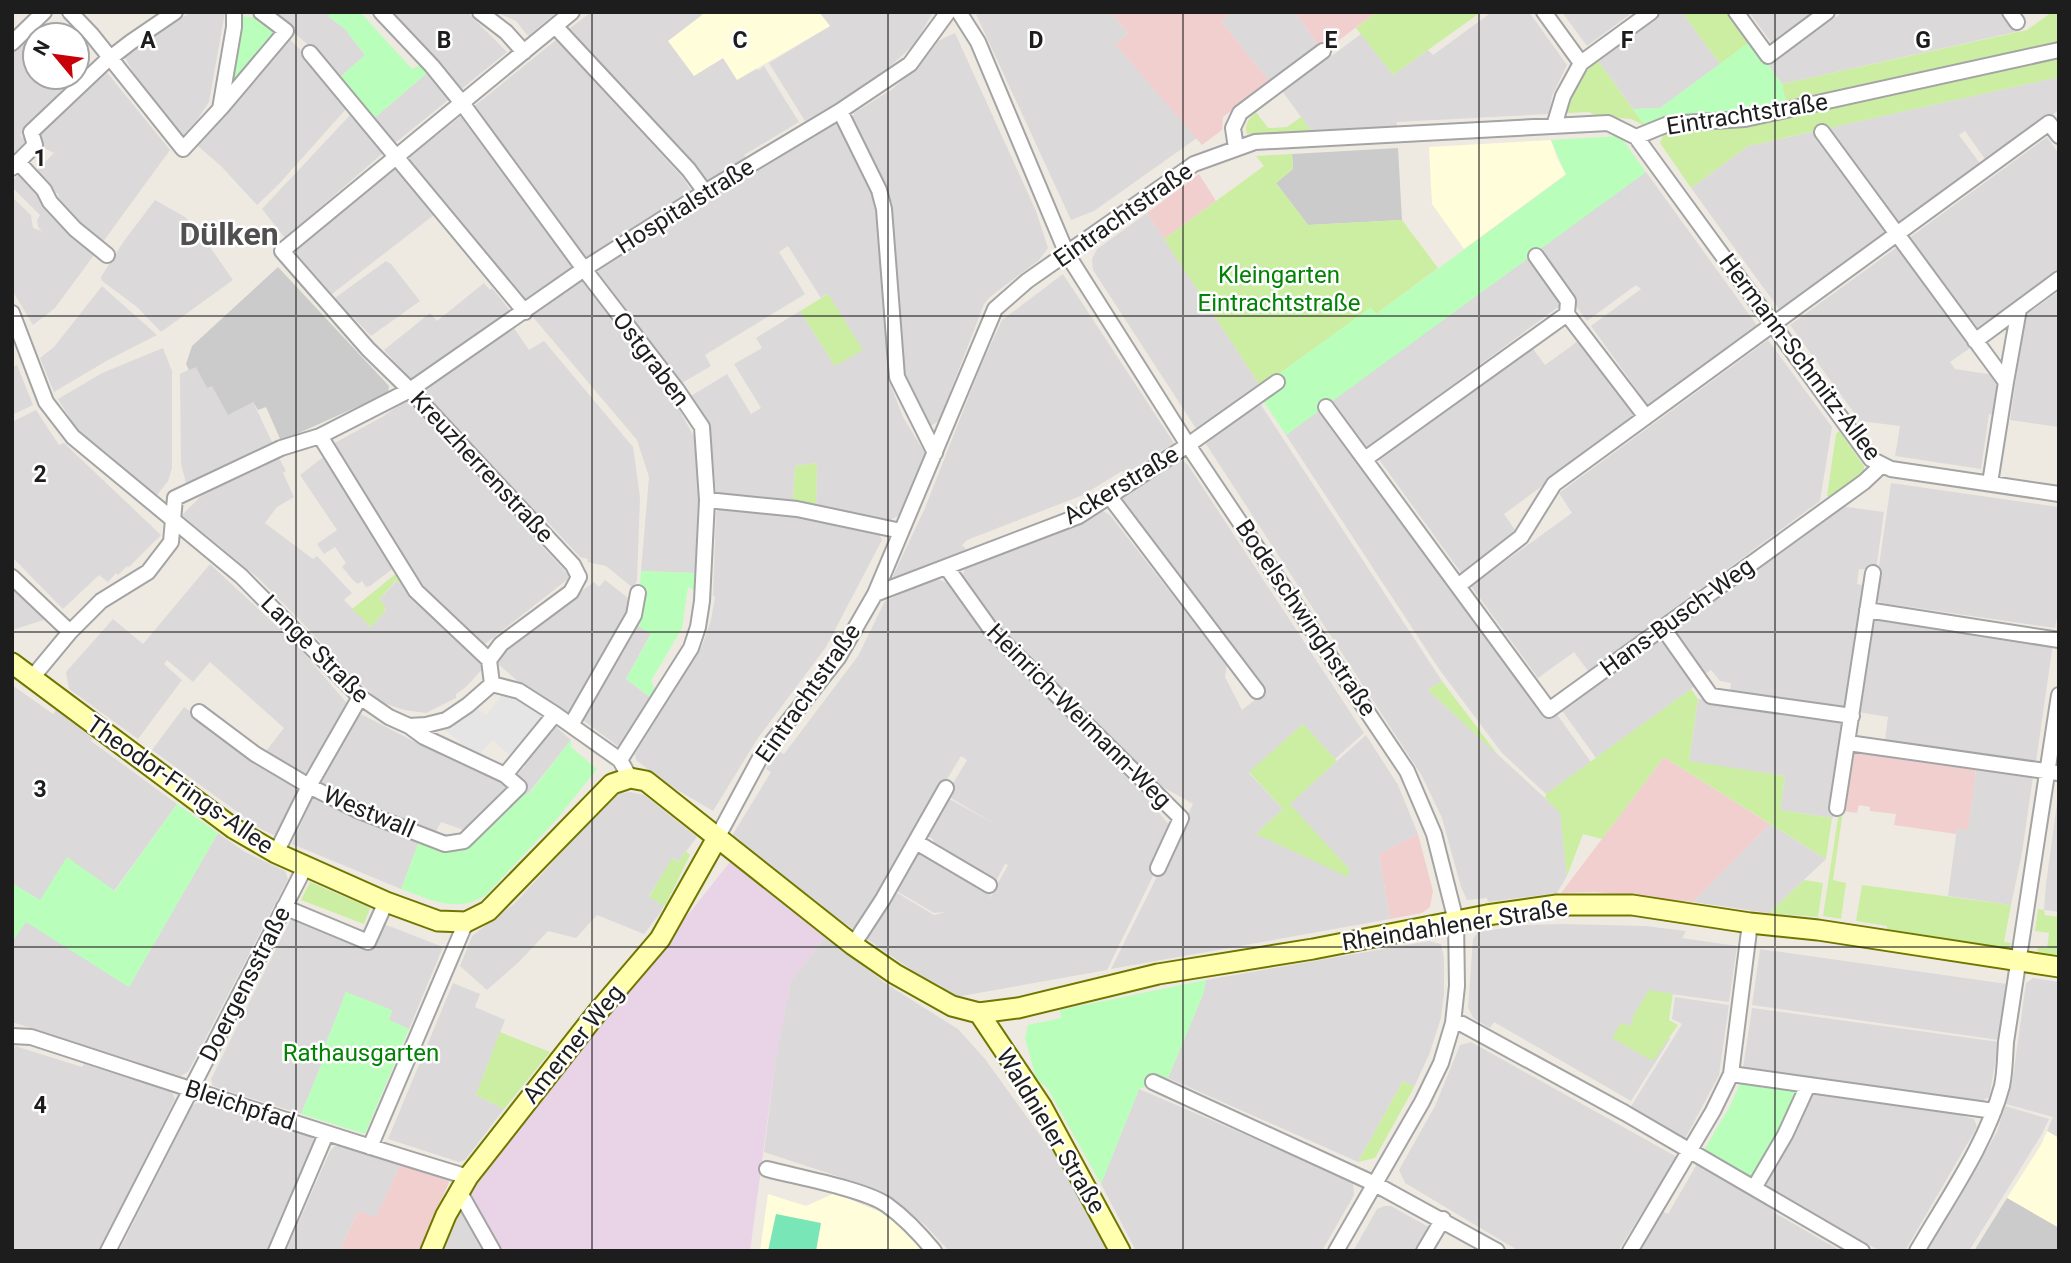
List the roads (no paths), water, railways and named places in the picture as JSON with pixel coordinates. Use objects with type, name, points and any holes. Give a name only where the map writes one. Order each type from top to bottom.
[{"type":"main road","name":"Theodor-Frings-Allee","points":[[12,663],[233,828],[276,853],[386,902],[438,921],[466,922]]},
{"type":"main road","points":[[466,922],[488,911],[625,769],[646,781],[853,945],[895,974],[952,1006],[979,1013]]},
{"type":"main road","name":"Amerner Weg","points":[[431,1251],[468,1177],[596,1014],[660,939],[717,838]]},
{"type":"main road","name":"Rheindahlener Straße","points":[[979,1013],[1018,1008],[1157,974],[1557,905],[1632,905],[2059,967]]},
{"type":"main road","name":"Waldnieler Straße","points":[[979,1013],[1042,1107],[1120,1251]]},
{"type":"street","points":[[12,43],[44,12]]},
{"type":"street","points":[[70,12],[92,35],[183,149],[286,31],[261,12]]},
{"type":"street","points":[[107,255],[75,229],[50,202],[44,190],[15,165],[35,145],[31,132],[85,80],[131,41],[175,12]]},
{"type":"street","points":[[220,109],[234,27],[234,12]]},
{"type":"street","name":"Ostgraben","points":[[381,12],[432,66],[462,103],[584,270],[677,390],[702,428],[707,500],[702,601],[698,627],[691,648],[625,769]]},
{"type":"street","points":[[480,12],[506,32],[524,52]]},
{"type":"street","points":[[396,156],[572,12]]},
{"type":"street","name":"Hospitalstraße","points":[[172,520],[174,498],[281,448],[320,436],[410,390],[584,270],[705,192],[840,111],[910,64],[948,12]]},
{"type":"street","name":"Bodelschwinghstraße","points":[[959,12],[978,41],[1067,254],[1188,444],[1407,771],[1434,834],[1456,921],[1457,986],[1453,1023],[1441,1063],[1422,1102],[1336,1251]]},
{"type":"street","points":[[1544,12],[1581,63]]},
{"type":"street","points":[[1554,126],[1563,96],[1581,63],[1635,17],[1651,12]]},
{"type":"street","points":[[1736,12],[1768,56],[1827,12]]},
{"type":"street","points":[[555,26],[689,170],[705,192]]},
{"type":"street","name":"Eintrachtstraße","points":[[717,838],[761,756],[838,658],[875,594],[995,309],[1027,281],[1194,164],[1255,142],[1608,123],[1636,137],[1668,124],[1745,119],[2059,50]]},
{"type":"street","points":[[1236,149],[1233,128],[1240,113],[1323,51]]},
{"type":"street","points":[[310,53],[525,312]]},
{"type":"street","points":[[840,111],[879,190],[884,208],[897,377],[935,453]]},
{"type":"street","points":[[1326,407],[1458,586],[1521,537],[1554,484],[2049,123],[2059,136]]},
{"type":"street","points":[[1822,132],[2006,382]]},
{"type":"street","name":"Hermann-Schmitz-Allee","points":[[1636,137],[1871,459],[1881,466],[2059,494]]},
{"type":"street","name":"Kreuzherrenstraße","points":[[396,156],[282,251],[368,349],[410,390],[573,565],[579,577],[571,592],[501,643],[489,660]]},
{"type":"street","points":[[1536,256],[1568,301],[1567,314],[1646,417]]},
{"type":"street","points":[[1975,341],[2059,279]]},
{"type":"street","points":[[1990,483],[2019,309]]},
{"type":"street","name":"Lange Straße","points":[[12,313],[46,402],[73,437],[241,576],[360,697],[424,737],[505,775]]},
{"type":"street","points":[[1365,459],[1567,314]]},
{"type":"street","name":"Ackerstraße","points":[[875,594],[1079,516],[1277,382]]},
{"type":"street","points":[[320,436],[416,591],[489,660],[492,684]]},
{"type":"street","name":"Hans-Busch-Weg","points":[[1458,586],[1549,710],[1864,482],[1881,466]]},
{"type":"street","points":[[1110,497],[1257,691]]},
{"type":"street","points":[[707,500],[797,509],[901,531]]},
{"type":"street","points":[[31,679],[101,601],[148,572],[171,542],[172,520]]},
{"type":"street","name":"Heinrich-Weimann-Weg","points":[[947,568],[992,631],[1181,818],[1158,868]]},
{"type":"street","points":[[1837,808],[1873,573]]},
{"type":"street","points":[[12,577],[71,632]]},
{"type":"street","points":[[572,725],[634,615],[638,593]]},
{"type":"street","points":[[1867,610],[2059,640]]},
{"type":"street","points":[[1663,628],[1711,695],[1852,716]]},
{"type":"street","points":[[492,684],[519,691],[555,714],[625,769]]},
{"type":"street","points":[[409,726],[446,720],[492,684]]},
{"type":"street","points":[[1917,1251],[1981,1139],[2003,1083],[2006,1042],[2019,961],[2053,772],[2059,695]]},
{"type":"street","points":[[276,853],[309,786],[360,697]]},
{"type":"street","name":"Westwall","points":[[199,712],[255,754],[309,786],[357,810],[445,844],[464,841],[519,788],[505,775]]},
{"type":"street","points":[[505,775],[555,714]]},
{"type":"street","points":[[1847,743],[2053,772]]},
{"type":"street","points":[[853,945],[946,788]]},
{"type":"street","points":[[916,842],[989,886]]},
{"type":"street","name":"Doergensstraße","points":[[108,1251],[305,867]]},
{"type":"street","points":[[284,906],[368,942],[386,902]]},
{"type":"street","points":[[370,1147],[466,922]]},
{"type":"street","points":[[1630,1251],[1713,1111],[1731,1074],[1749,923]]},
{"type":"street","points":[[1453,1023],[1462,1024],[1862,1251]]},
{"type":"street","name":"Bleichpfad","points":[[12,1036],[31,1037],[269,1113],[326,1134],[468,1177]]},
{"type":"street","points":[[1731,1074],[1994,1111]]},
{"type":"street","points":[[1153,1082],[1375,1184],[1497,1251]]},
{"type":"street","points":[[1754,1188],[1785,1135],[1808,1084]]},
{"type":"street","points":[[276,1251],[326,1134]]},
{"type":"street","points":[[767,1169],[862,1194],[885,1204],[919,1233],[934,1251]]},
{"type":"street","points":[[457,1195],[463,1198],[493,1251]]},
{"type":"street","points":[[1424,1251],[1443,1219]]},
{"type":"district","name":"Dülken","points":[[229,234]]},
{"type":"park label","name":"Kleingarten Eintrachtstraße","points":[[1279,289]]},
{"type":"park label","name":"Rathausgarten","points":[[361,1053]]}]
